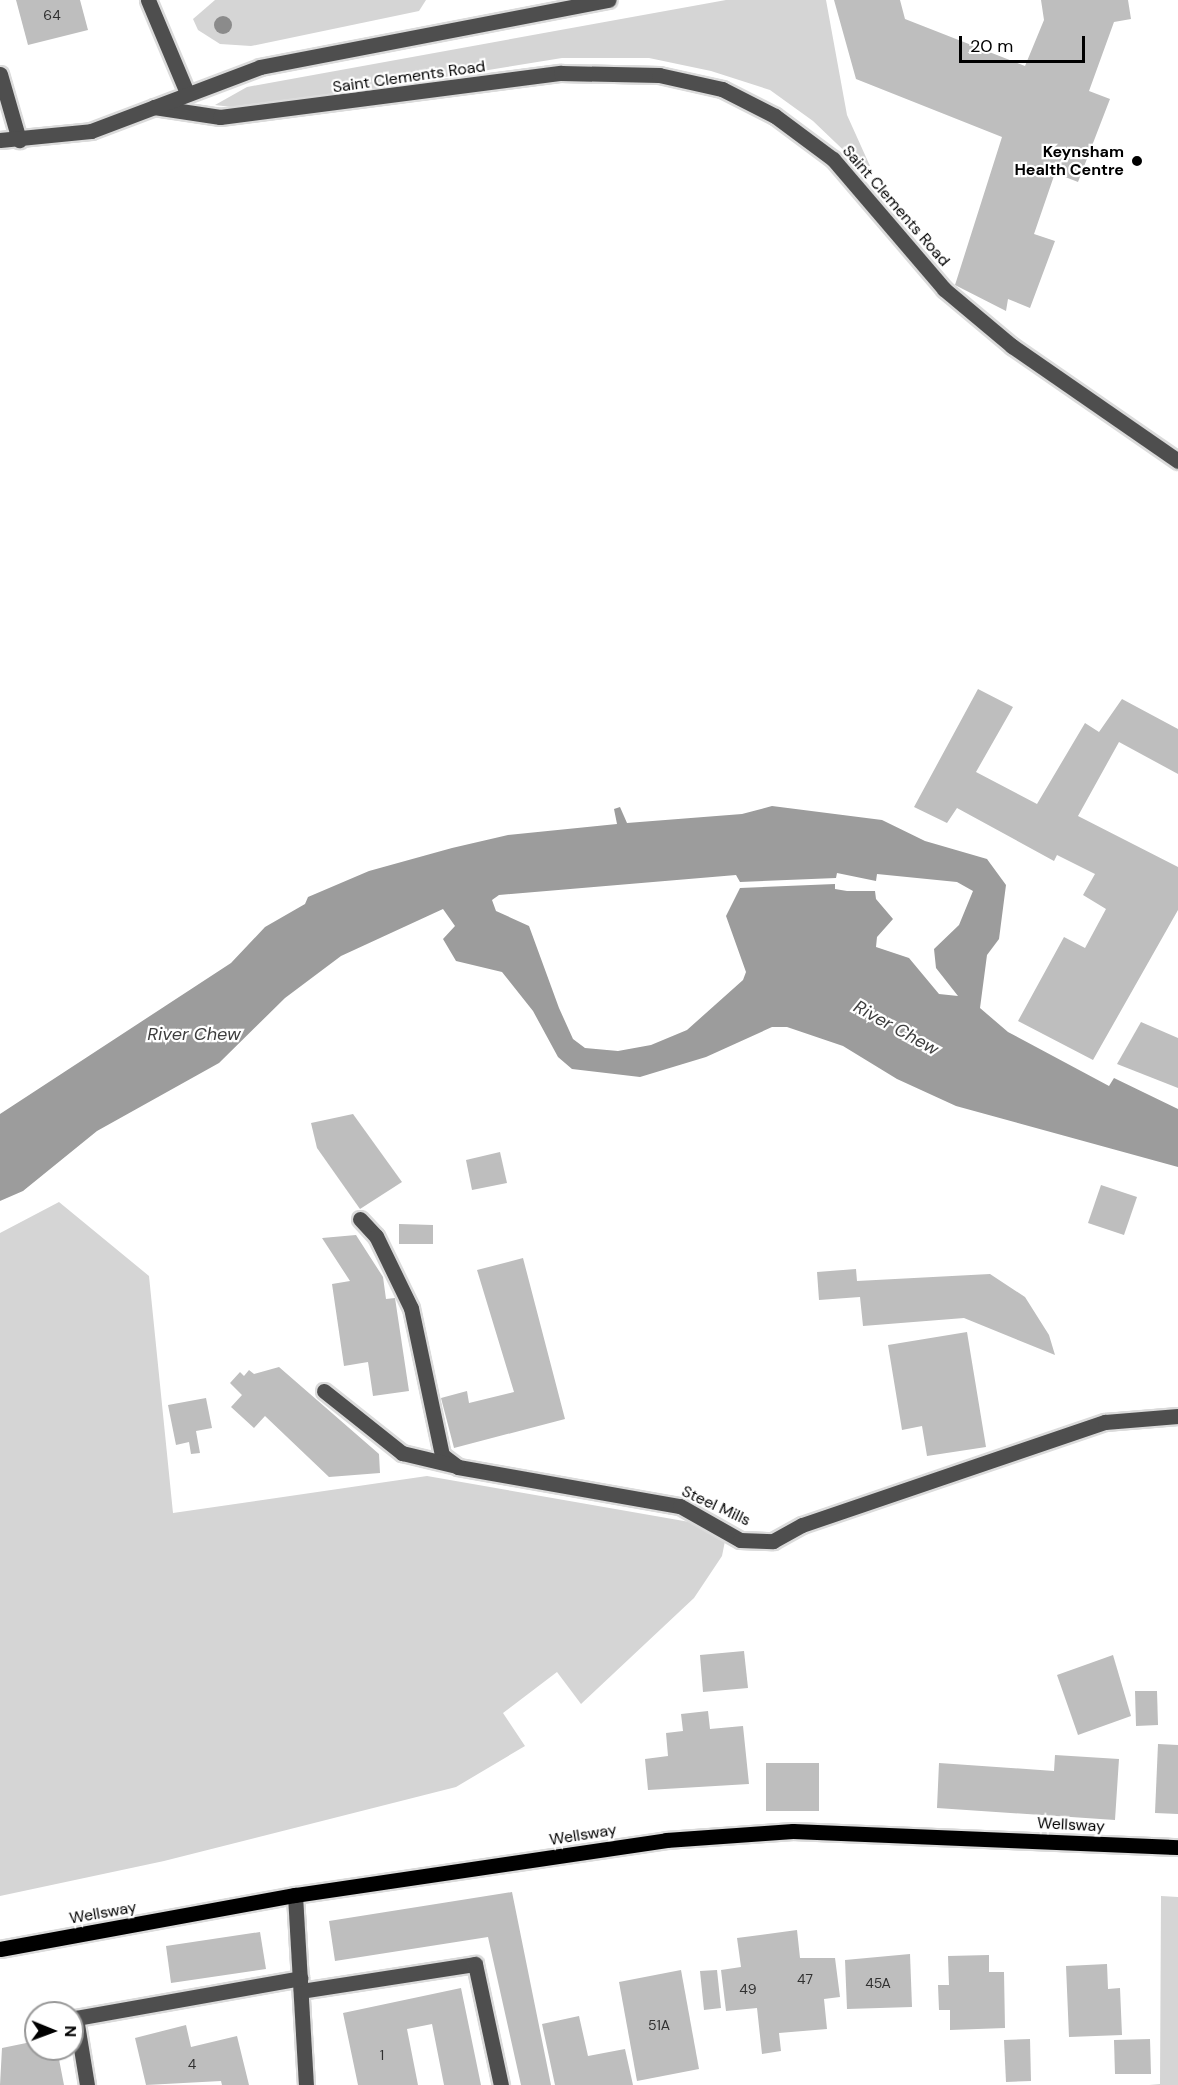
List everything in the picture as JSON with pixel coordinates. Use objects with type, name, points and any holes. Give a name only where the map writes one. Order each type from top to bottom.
[{"type":"main road","name":"Wellsway","points":[[0,1949],[295,1895],[666,1840],[793,1831],[1178,1847]]},
{"type":"street","points":[[148,0],[187,93]]},
{"type":"street","name":"Saint Clements Road","points":[[0,140],[19,140],[91,131],[260,67],[609,0]]},
{"type":"street","name":"Saint Clements Road","points":[[154,107],[220,117],[561,73],[659,75],[722,89],[775,116],[832,159],[944,289],[1012,346],[1178,462]]},
{"type":"street","points":[[0,74],[19,140]]},
{"type":"street","points":[[360,1220],[376,1236],[411,1308],[433,1430],[442,1455],[459,1467]]},
{"type":"street","name":"Steel Mills","points":[[324,1392],[402,1453],[459,1467],[680,1506],[740,1540],[773,1541],[802,1525],[1105,1422],[1178,1416]]},
{"type":"street","points":[[295,1895],[306,2085]]},
{"type":"street","points":[[87,2085],[76,2018],[301,1984],[475,1964],[501,2085]]},
{"type":"shaded area","points":[[215,0],[426,0],[419,11],[251,46],[220,44],[198,30],[193,19]]},
{"type":"shaded area","points":[[726,0],[826,0],[847,115],[870,166],[858,164],[813,121],[770,90],[711,71],[649,58],[562,58],[248,109],[215,105],[247,87]]},
{"type":"shaded area","points":[[59,1202],[149,1276],[173,1513],[427,1476],[701,1524],[726,1536],[722,1556],[694,1598],[581,1704],[557,1672],[503,1713],[525,1746],[456,1787],[164,1861],[0,1896],[0,1233]]},
{"type":"shaded area","points":[[1161,1896],[1178,1897],[1178,2085],[1149,2085],[1160,2084]]},
{"type":"water","name":"River Chew","points":[[772,806],[882,820],[925,841],[987,859],[1006,885],[999,939],[987,955],[980,1008],[1008,1032],[1109,1086],[1114,1078],[1178,1109],[1178,1167],[956,1106],[897,1079],[843,1046],[787,1027],[772,1027],[706,1057],[640,1077],[572,1069],[558,1057],[533,1011],[502,972],[456,961],[443,939],[455,926],[443,909],[341,956],[285,998],[219,1063],[97,1131],[23,1191],[0,1201],[0,1114],[231,963],[265,927],[305,904],[308,897],[369,871],[452,848],[508,835],[617,824],[614,809],[620,807],[627,823],[742,814]],"holes":[[[837,873],[876,881],[877,874],[957,882],[973,891],[959,925],[934,949],[936,968],[958,996],[939,994],[909,958],[876,947],[877,937],[893,919],[876,899],[875,891],[835,889],[835,884],[740,888],[726,916],[746,972],[743,980],[687,1030],[651,1045],[618,1051],[585,1048],[573,1039],[529,926],[496,911],[492,900],[499,895],[736,875],[740,882],[836,878]]]},
{"type":"building","points":[[16,0],[80,0],[88,30],[28,45]]},
{"type":"building","points":[[834,0],[900,0],[905,19],[1025,66],[1044,20],[1041,0],[1128,0],[1131,19],[1114,22],[1089,91],[1110,99],[1078,182],[1055,173],[1034,234],[1055,241],[1030,308],[1008,299],[1006,311],[955,285],[1002,137],[856,79]]},
{"type":"building","points":[[978,689],[1013,707],[976,772],[1037,804],[1085,723],[1099,732],[1122,699],[1178,729],[1178,774],[1119,742],[1078,816],[1178,867],[1178,910],[1093,1060],[1018,1021],[1064,937],[1085,948],[1106,909],[1083,895],[1095,874],[1057,855],[1054,861],[957,808],[947,823],[914,807]]},
{"type":"building","points":[[1141,1022],[1178,1038],[1178,1088],[1117,1064]]},
{"type":"building","points":[[353,1114],[402,1182],[360,1209],[317,1148],[311,1123]]},
{"type":"building","points":[[500,1152],[507,1183],[472,1190],[466,1160]]},
{"type":"building","points":[[1101,1185],[1137,1197],[1124,1235],[1088,1223]]},
{"type":"building","points":[[399,1224],[433,1225],[433,1244],[399,1244]]},
{"type":"building","points":[[356,1235],[383,1277],[386,1299],[395,1298],[409,1391],[373,1396],[368,1362],[344,1366],[332,1284],[350,1281],[322,1238]]},
{"type":"building","points":[[523,1258],[565,1419],[454,1448],[441,1398],[467,1391],[469,1403],[514,1392],[477,1270]]},
{"type":"building","points":[[856,1269],[857,1281],[990,1274],[1025,1297],[1049,1335],[1055,1355],[964,1318],[863,1326],[860,1297],[819,1300],[817,1272]]},
{"type":"building","points":[[967,1332],[986,1447],[927,1456],[922,1426],[902,1430],[888,1345]]},
{"type":"building","points":[[279,1367],[379,1454],[380,1473],[329,1477],[265,1416],[254,1428],[231,1407],[242,1395],[230,1383],[240,1372],[244,1376],[249,1370],[254,1374]]},
{"type":"building","points":[[206,1398],[212,1428],[196,1431],[200,1453],[191,1454],[189,1442],[176,1445],[168,1405]]},
{"type":"building","points":[[744,1651],[748,1688],[703,1692],[700,1655]]},
{"type":"building","points":[[1113,1655],[1131,1716],[1078,1735],[1057,1675]]},
{"type":"building","points":[[1135,1691],[1157,1691],[1158,1725],[1136,1726]]},
{"type":"building","points":[[708,1711],[710,1729],[743,1726],[749,1784],[648,1790],[645,1759],[668,1756],[666,1733],[683,1731],[681,1714]]},
{"type":"building","points":[[1158,1744],[1178,1745],[1178,1814],[1155,1813]]},
{"type":"building","points":[[1055,1755],[1119,1759],[1115,1820],[937,1808],[939,1763],[1054,1771]]},
{"type":"building","points":[[766,1763],[819,1763],[819,1811],[766,1811]]},
{"type":"building","points":[[512,1892],[551,2085],[521,2085],[488,1937],[335,1961],[329,1921]]},
{"type":"building","points":[[797,1930],[800,1958],[835,1958],[840,1997],[824,1999],[827,2029],[779,2033],[781,2051],[762,2054],[757,2008],[726,2011],[721,1970],[741,1967],[737,1938]]},
{"type":"building","points":[[260,1932],[266,1969],[171,1983],[166,1946]]},
{"type":"building","points":[[910,1954],[912,2007],[847,2009],[845,1960]]},
{"type":"building","points":[[989,1955],[989,1972],[1004,1972],[1005,2028],[950,2030],[950,2010],[939,2010],[938,1985],[949,1985],[948,1956]]},
{"type":"building","points":[[1107,1964],[1108,1989],[1120,1988],[1122,2035],[1069,2037],[1066,1966]]},
{"type":"building","points":[[681,1970],[699,2069],[637,2081],[619,1982]]},
{"type":"building","points":[[717,1970],[721,2008],[704,2010],[700,1971]]},
{"type":"building","points":[[461,1988],[481,2085],[444,2085],[432,2024],[407,2029],[418,2085],[358,2085],[343,2013]]},
{"type":"building","points":[[579,2016],[588,2056],[625,2049],[633,2085],[555,2085],[542,2024]]},
{"type":"building","points":[[186,2025],[191,2047],[237,2036],[249,2085],[222,2085],[221,2081],[146,2085],[135,2038]]},
{"type":"building","points":[[1030,2039],[1031,2081],[1006,2082],[1004,2040]]},
{"type":"building","points":[[1150,2039],[1151,2074],[1115,2074],[1114,2040]]},
{"type":"building","points":[[24,2043],[24,2061],[59,2061],[64,2085],[0,2085],[2,2048]]},
{"type":"place","name":"Keynsham Health Centre","points":[[1137,161]]}]
